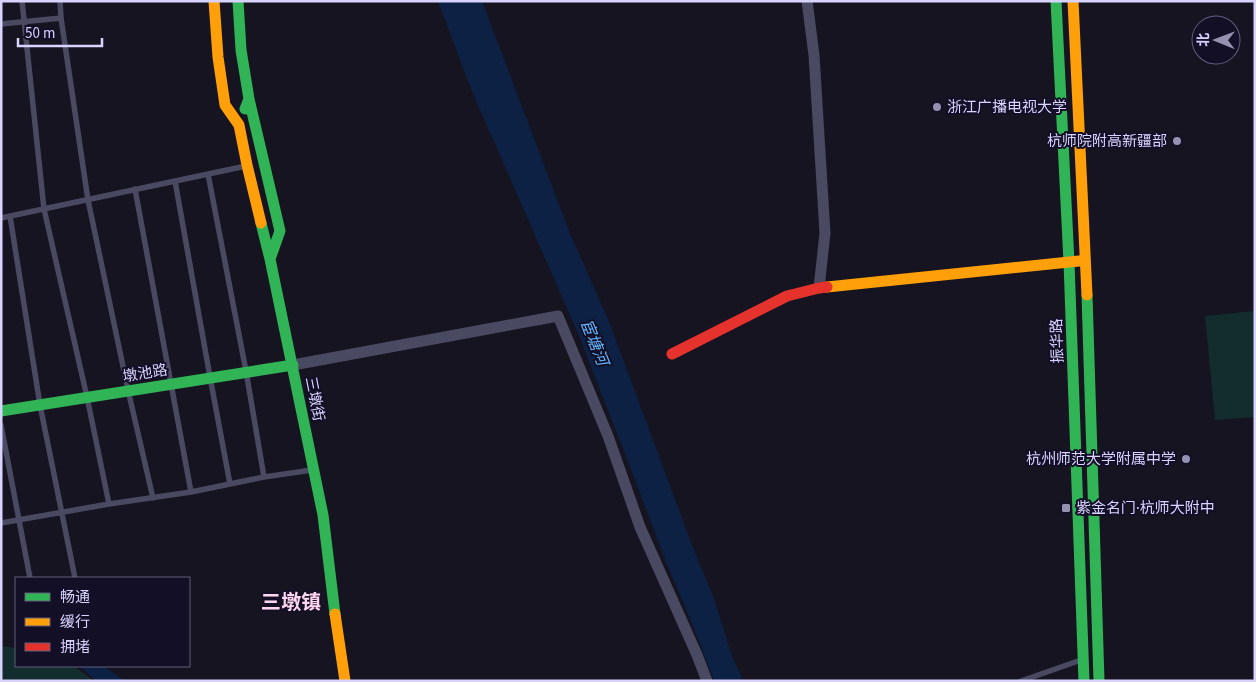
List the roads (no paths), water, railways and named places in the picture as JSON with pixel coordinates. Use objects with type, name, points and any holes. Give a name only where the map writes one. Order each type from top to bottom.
[{"type":"street","name":"三墩街","points":[[214,1],[218,57],[225,105],[239,125],[270,259],[323,515],[345,681]]},
{"type":"street","points":[[238,1],[241,50],[249,99],[280,231],[270,259]]},
{"type":"street","points":[[807,1],[814,55],[826,233],[819,288]]},
{"type":"street","name":"振华路","points":[[1056,1],[1069,262],[1083,659],[1082,680]]},
{"type":"street","name":"振华路","points":[[1073,1],[1086,260],[1098,678]]},
{"type":"street","points":[[239,125],[249,99]]},
{"type":"street","points":[[672,354],[787,296],[819,288],[1086,260]]},
{"type":"street","points":[[292,364],[558,316],[608,436],[640,527],[697,655],[706,681]]},
{"type":"street","name":"墩池路","points":[[1,411],[292,364]]},
{"type":"street","points":[[1082,680],[1098,678]]},
{"type":"lane","points":[[22,1],[44,209],[87,397],[109,504]]},
{"type":"lane","points":[[60,1],[88,200],[152,498]]},
{"type":"lane","points":[[1,24],[61,18]]},
{"type":"lane","points":[[1,218],[247,166]]},
{"type":"lane","points":[[208,174],[246,371],[264,477]]},
{"type":"lane","points":[[175,181],[230,484]]},
{"type":"lane","points":[[135,189],[191,492]]},
{"type":"lane","points":[[10,216],[40,405],[75,577]]},
{"type":"lane","points":[[1,425],[30,577]]},
{"type":"lane","points":[[1,523],[191,492],[314,469]]},
{"type":"lane","points":[[1021,681],[1083,659]]},
{"type":"water","name":"宦塘河","points":[[438,1],[482,1],[569,231],[608,319],[714,599],[732,656],[743,681],[714,681],[577,331],[471,89]]},
{"type":"water","points":[[78,667],[105,667],[125,681],[96,681]]},
{"type":"place","name":"浙江广播电视大学","points":[[937,107]]},
{"type":"place","name":"杭师院附高新疆部","points":[[1177,141]]},
{"type":"place","name":"杭州师范大学附属中学","points":[[1186,459]]},
{"type":"place","name":"紫金名门·杭师大附中","points":[[1066,508]]},
{"type":"district","name":"三墩镇","points":[[291,602]]}]
